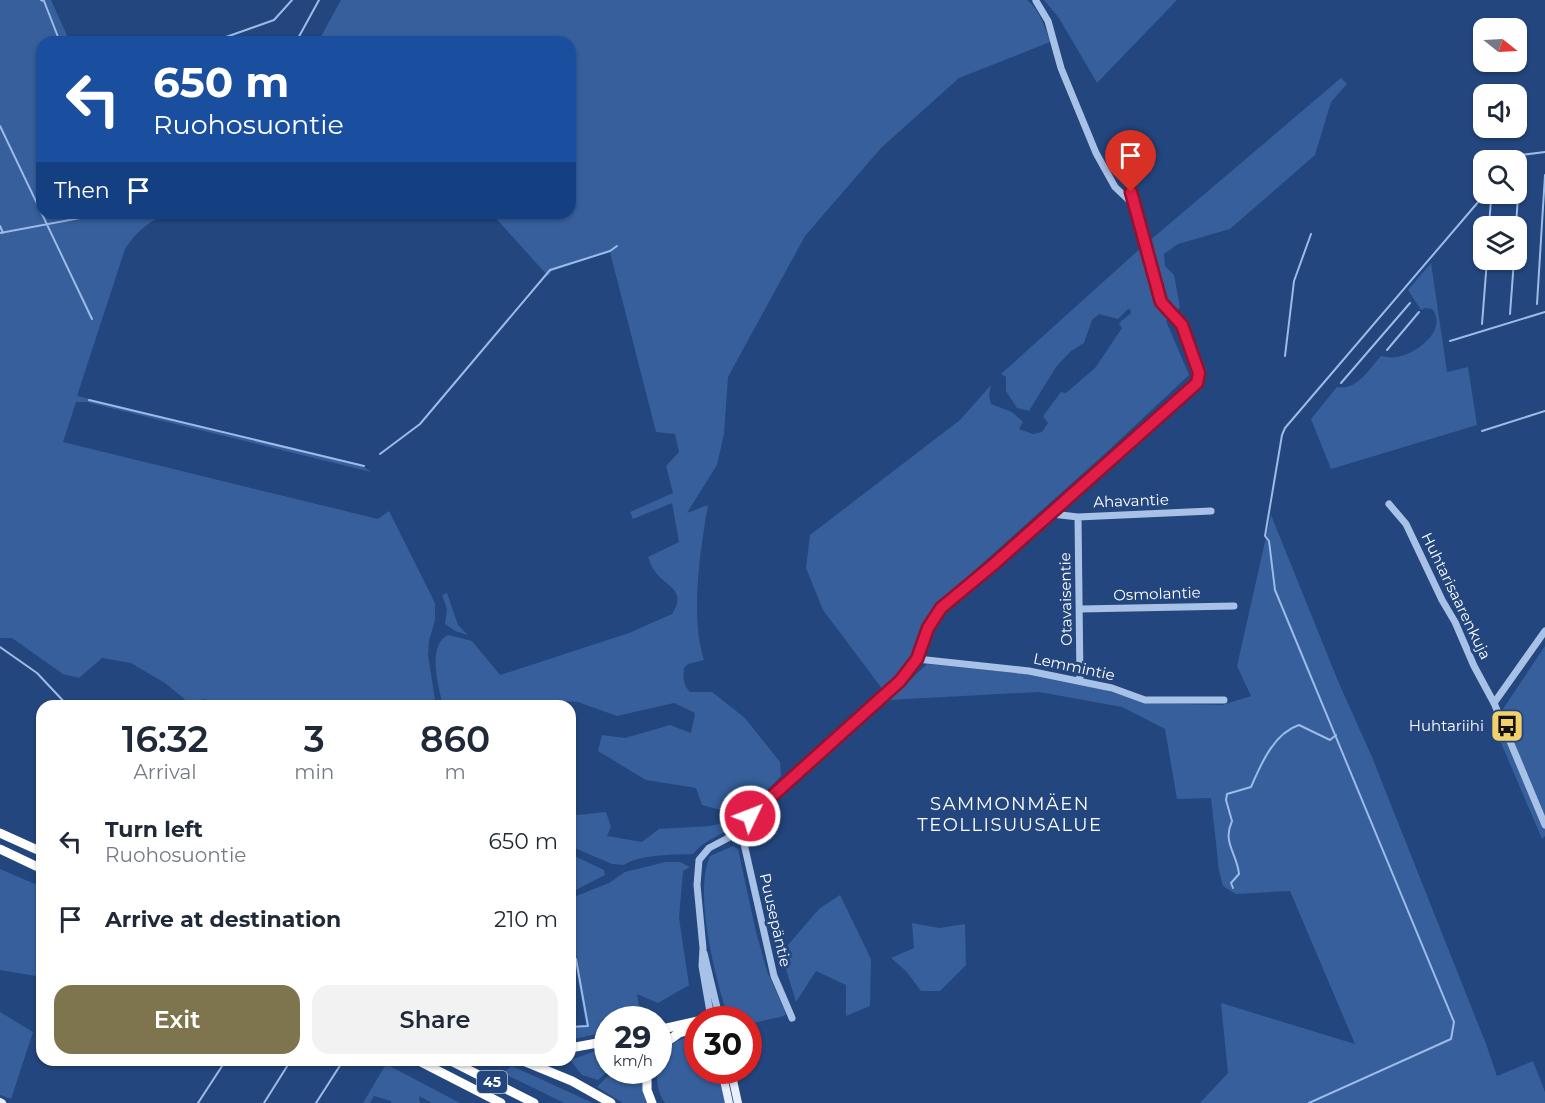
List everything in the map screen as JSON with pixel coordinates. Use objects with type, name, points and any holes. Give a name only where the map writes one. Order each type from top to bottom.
[{"type":"highway","points":[[0,833],[36,849]]},
{"type":"highway","points":[[0,849],[36,866]]},
{"type":"highway","points":[[576,1047],[594,1044]]},
{"type":"highway","name":"45","points":[[461,1066],[534,1103]]},
{"type":"highway","points":[[536,1066],[572,1081],[611,1103]]},
{"type":"highway","points":[[429,1067],[490,1103]]},
{"type":"highway","name":"45","points":[[429,1067],[501,1103]]},
{"type":"highway","points":[[647,1084],[652,1103]]},
{"type":"main road","points":[[725,1084],[729,1103]]},
{"type":"main road","points":[[734,1084],[738,1103]]},
{"type":"street","points":[[1035,1],[1049,14]]},
{"type":"street","points":[[1035,1],[1048,21],[1061,68],[1096,153],[1115,187],[1135,206]]},
{"type":"street","points":[[710,1006],[702,966],[703,948],[697,885],[699,860],[709,848],[728,838],[900,681],[917,659],[928,628],[941,608],[1052,514],[1197,383],[1199,373],[1182,325],[1161,302],[1131,192]]},
{"type":"street","name":"Huhtarisaarenkuja","points":[[1389,504],[1406,524],[1455,622],[1474,666],[1494,703],[1545,825]]},
{"type":"street","name":"Ahavantie","points":[[1052,514],[1078,518],[1211,511]]},
{"type":"street","name":"Otavaisentie","points":[[1078,518],[1080,681]]},
{"type":"street","name":"Osmolantie","points":[[1080,609],[1234,606]]},
{"type":"street","points":[[1494,703],[1545,631]]},
{"type":"street","name":"Lemmintie","points":[[917,659],[1029,671],[1112,688],[1145,700],[1224,700]]},
{"type":"street","name":"Puusepäntie","points":[[740,826],[769,958],[792,1018]]},
{"type":"shaded area","points":[[0,0],[51,0],[67,36],[36,36],[36,219],[156,219],[134,236],[125,249],[77,396],[360,464],[371,472],[86,402],[76,402],[63,442],[378,519],[389,511],[435,603],[435,620],[428,655],[435,700],[186,700],[165,683],[131,663],[102,658],[79,678],[63,674],[12,638],[0,638]]},
{"type":"shaded area","points":[[341,0],[1027,0],[1042,20],[1050,42],[959,78],[881,148],[805,236],[728,377],[724,434],[717,465],[687,513],[708,505],[702,542],[697,604],[700,643],[704,660],[688,664],[684,668],[684,675],[685,684],[690,692],[712,692],[745,718],[780,762],[781,776],[737,821],[732,819],[728,812],[702,805],[696,788],[646,780],[598,751],[602,735],[625,738],[670,725],[691,733],[695,713],[674,703],[617,716],[576,700],[442,700],[437,679],[437,648],[441,640],[448,635],[472,641],[500,675],[629,633],[672,614],[676,606],[676,594],[653,569],[648,557],[679,542],[672,503],[633,519],[630,512],[673,493],[666,466],[679,452],[675,434],[656,432],[610,252],[552,271],[548,276],[496,219],[576,219],[576,36],[321,36]]},
{"type":"shaded area","points":[[1044,0],[1177,0],[1097,83],[1059,18]]},
{"type":"shaded area","points":[[1341,78],[1347,84],[1331,102],[1315,155],[1230,229],[1178,244],[1164,254],[1165,266],[1174,275],[1180,307],[1166,321],[1189,375],[937,604],[906,668],[883,690],[823,610],[806,568],[810,535],[960,420],[991,385],[989,395],[991,404],[1012,412],[1023,422],[1019,429],[1033,434],[1042,432],[1048,423],[1043,416],[1061,392],[1066,393],[1095,368],[1122,328],[1119,323],[1131,313],[1130,309],[1118,319],[1099,314],[1092,320],[1084,343],[1071,351],[1056,367],[1029,411],[1017,408],[1006,391],[1006,377],[1001,374],[1143,246],[1153,301],[1160,292],[1148,242]]},
{"type":"shaded area","points":[[1431,263],[1447,372],[1468,367],[1477,425],[1331,469],[1311,419],[1337,387],[1351,386],[1357,382],[1381,356],[1404,355],[1428,340],[1436,325],[1436,317],[1432,309],[1421,310],[1408,290]]},
{"type":"shaded area","points":[[1271,515],[1338,681],[1372,757],[1497,1076],[1533,1061],[1545,1092],[1545,1103],[1200,1103],[1228,1073],[1221,1003],[1355,1044],[1290,891],[1236,894],[1223,886],[1219,871],[1211,798],[1177,799],[1165,729],[1122,707],[1039,692],[889,700],[927,664],[1049,676],[1148,703],[1222,705],[1251,696],[1237,666]]},
{"type":"shaded area","points":[[447,593],[458,625],[468,635],[455,631],[445,624],[447,609],[442,595]]},
{"type":"shaded area","points":[[1545,646],[1545,836],[1542,839],[1493,724]]},
{"type":"shaded area","points":[[606,812],[611,827],[607,836],[642,842],[659,829],[710,826],[731,821],[734,825],[702,845],[693,854],[648,857],[624,865],[612,864],[576,849],[576,815]]},
{"type":"shaded area","points":[[733,846],[738,849],[756,932],[767,971],[786,1014],[784,1016],[762,1021],[762,1006],[725,1006],[708,938],[705,914],[705,872],[710,856]]},
{"type":"shaded area","points":[[576,857],[604,870],[605,875],[576,890]]},
{"type":"shaded area","points":[[665,862],[680,862],[690,867],[683,871],[679,918],[689,985],[658,1003],[637,994],[639,1006],[594,1006],[594,1035],[576,1039],[576,1026],[586,1025],[576,969],[576,896],[609,883],[625,872]]},
{"type":"shaded area","points":[[0,869],[36,884],[36,976],[0,970]]},
{"type":"shaded area","points":[[840,895],[871,959],[870,1006],[846,1016],[846,985],[816,971],[796,1002],[781,953],[819,909]]},
{"type":"shaded area","points":[[912,923],[939,928],[965,924],[966,965],[940,991],[921,991],[906,971],[891,958],[914,948]]},
{"type":"shaded area","points":[[0,1012],[33,1032],[11,1099],[0,1095]]},
{"type":"shaded area","points":[[684,1038],[684,1084],[721,1084],[725,1103],[665,1103],[658,1084],[672,1084],[672,1045]]},
{"type":"shaded area","points":[[594,1052],[594,1079],[582,1075],[576,1066],[576,1058]]},
{"type":"shaded area","points":[[385,1066],[390,1066],[460,1103],[432,1103],[419,1096],[420,1103],[391,1103],[391,1101],[374,1096],[370,1103],[363,1103]]},
{"type":"shaded area","points":[[512,1066],[593,1103],[564,1103],[503,1073]]},
{"type":"shaded area","points":[[600,1084],[647,1084],[650,1103],[623,1103],[597,1087]]},
{"type":"waterway","points":[[41,0],[44,1],[58,36]]},
{"type":"waterway","points":[[229,36],[274,20],[292,0]]},
{"type":"waterway","points":[[299,36],[319,0]]},
{"type":"waterway","points":[[0,126],[36,202]]},
{"type":"waterway","points":[[1527,154],[1545,152]]},
{"type":"waterway","points":[[1537,304],[1545,175]]},
{"type":"waterway","points":[[1309,1103],[1451,1039],[1454,1022],[1275,590],[1269,541],[1265,536],[1282,435],[1285,428],[1476,204]]},
{"type":"waterway","points":[[1490,216],[1491,204]]},
{"type":"waterway","points":[[1517,204],[1517,216]]},
{"type":"waterway","points":[[44,219],[92,319]]},
{"type":"waterway","points":[[0,233],[75,219]]},
{"type":"waterway","points":[[0,226],[3,233]]},
{"type":"waterway","points":[[1285,356],[1294,281],[1311,234]]},
{"type":"waterway","points":[[380,454],[420,424],[550,270],[610,251],[617,246]]},
{"type":"waterway","points":[[1482,324],[1486,270]]},
{"type":"waterway","points":[[1510,314],[1513,270]]},
{"type":"waterway","points":[[1341,383],[1410,303]]},
{"type":"waterway","points":[[1387,350],[1419,312]]},
{"type":"waterway","points":[[1450,341],[1545,312]]},
{"type":"waterway","points":[[89,400],[364,466]]},
{"type":"waterway","points":[[1482,431],[1545,411]]},
{"type":"waterway","points":[[0,647],[37,673],[62,700]]},
{"type":"waterway","points":[[1233,888],[1231,883],[1239,874],[1229,842],[1229,829],[1232,821],[1226,800],[1227,794],[1251,787],[1269,750],[1290,729],[1299,725],[1330,740],[1336,735]]},
{"type":"waterway","points":[[576,959],[588,1026],[576,1027]]},
{"type":"waterway","points":[[198,1103],[222,1066]]},
{"type":"waterway","points":[[264,1103],[287,1066]]},
{"type":"waterway","points":[[316,1103],[340,1066]]},
{"type":"place","name":"Huhtariihi","points":[[1507,726]]},
{"type":"district","name":"SAMMONMÄEN TEOLLISUUSALUE","points":[[1010,814]]},
{"type":"route","points":[[750,816],[900,681],[917,659],[928,628],[941,608],[1052,514],[1197,383],[1199,373],[1182,325],[1161,302],[1131,192]]}]
